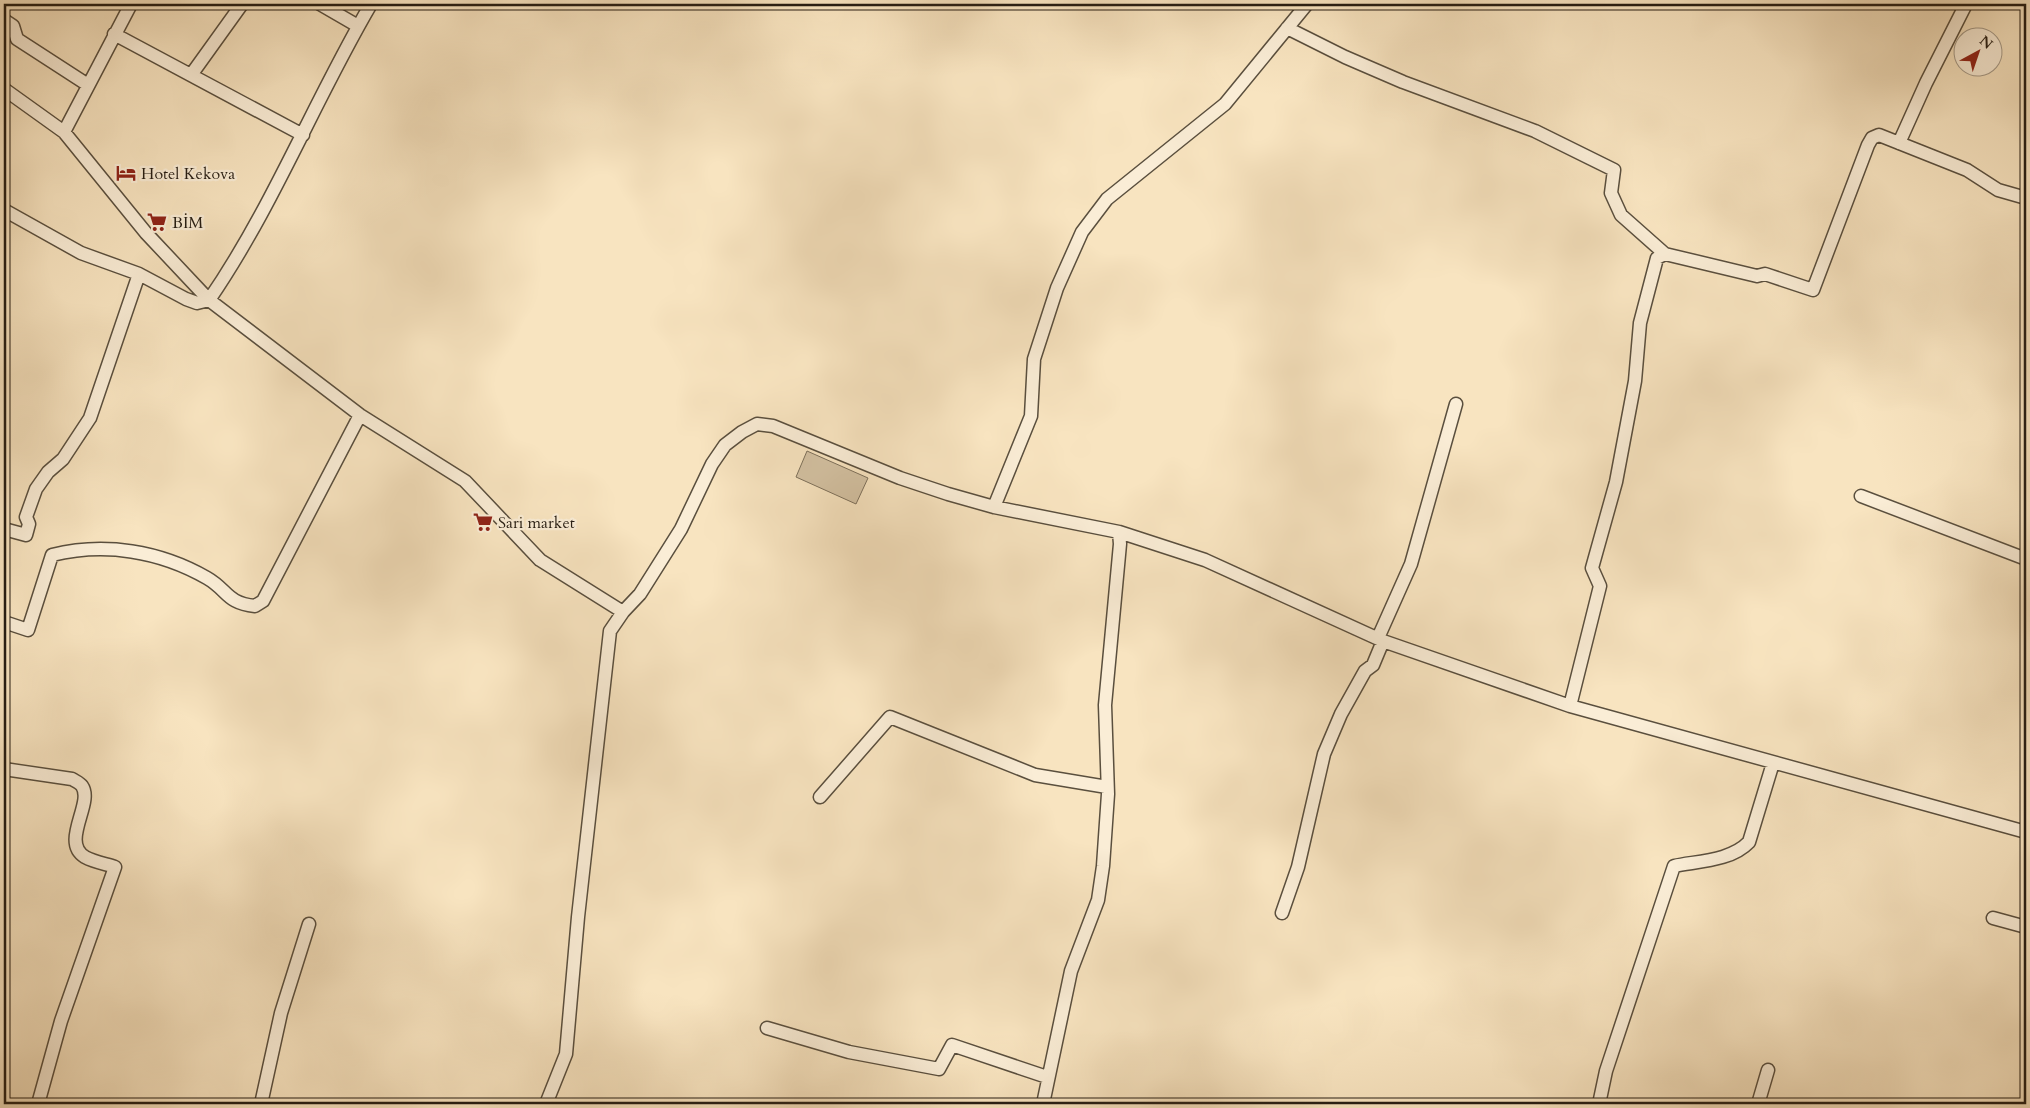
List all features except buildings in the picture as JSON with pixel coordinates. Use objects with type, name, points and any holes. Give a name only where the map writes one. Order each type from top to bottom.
[{"type":"street","points":[[64,132],[131,4]]},
{"type":"street","points":[[191,76],[242,4]]},
{"type":"street","points":[[320,4],[358,26]]},
{"type":"street","points":[[4,210],[81,253],[139,274],[186,299],[197,303],[209,300],[229,270],[303,135],[371,4]]},
{"type":"street","points":[[994,507],[1030,416],[1034,359],[1057,288],[1082,232],[1108,199],[1225,104],[1307,4]]},
{"type":"street","points":[[1899,143],[1926,83],[1966,4]]},
{"type":"street","points":[[4,20],[13,26],[17,39],[88,85]]},
{"type":"street","points":[[1287,28],[1345,57],[1403,82],[1535,131],[1614,170],[1611,193],[1621,215],[1665,254],[1757,276],[1765,274],[1813,290],[1872,138],[1879,135],[1968,170],[1998,190],[2026,198]]},
{"type":"street","points":[[114,34],[303,135]]},
{"type":"street","points":[[4,89],[64,132],[146,233],[209,300],[360,415],[465,481],[540,560],[623,612]]},
{"type":"street","points":[[1570,706],[1600,586],[1592,568],[1616,482],[1635,381],[1640,323],[1657,258],[1665,254]]},
{"type":"street","points":[[4,529],[26,535],[29,524],[26,516],[36,489],[48,472],[63,459],[90,418],[139,274]]},
{"type":"street","points":[[1282,913],[1298,867],[1324,754],[1341,714],[1365,671],[1373,665],[1411,564],[1456,404]]},
{"type":"street","points":[[4,622],[28,630],[52,555],[79,548],[128,550],[168,560],[210,580],[235,602],[255,606],[262,601],[360,415]]},
{"type":"street","points":[[546,1104],[566,1054],[578,917],[610,631],[623,612],[640,594],[681,529],[712,464],[725,445],[742,432],[757,424],[773,426],[900,478],[994,507],[1120,532],[1205,560],[1381,640],[1570,706],[2026,832]]},
{"type":"street","points":[[1861,496],[2026,559]]},
{"type":"street","points":[[1043,1104],[1047,1077],[1071,971],[1098,900],[1103,866],[1107,787],[1105,705],[1120,532]]},
{"type":"street","points":[[820,797],[890,718],[1035,775],[1107,787]]},
{"type":"street","points":[[1599,1104],[1606,1071],[1674,866],[1718,858],[1741,850],[1749,842],[1773,763]]},
{"type":"street","points":[[4,769],[72,779],[81,785],[85,792],[76,839],[78,849],[84,856],[115,867],[61,1021],[38,1104]]},
{"type":"street","points":[[1993,918],[2026,927]]},
{"type":"street","points":[[261,1104],[281,1013],[309,924]]},
{"type":"street","points":[[768,1028],[850,1052],[939,1069],[952,1045],[1047,1077]]},
{"type":"street","points":[[1758,1104],[1768,1070]]},
{"type":"shaded area","points":[[807,451],[868,478],[856,504],[796,477]]},
{"type":"place","name":"Hotel Kekova","points":[[126,173]]},
{"type":"place","name":"BİM","points":[[157,222]]},
{"type":"place","name":"Sari market","points":[[483,522]]}]
